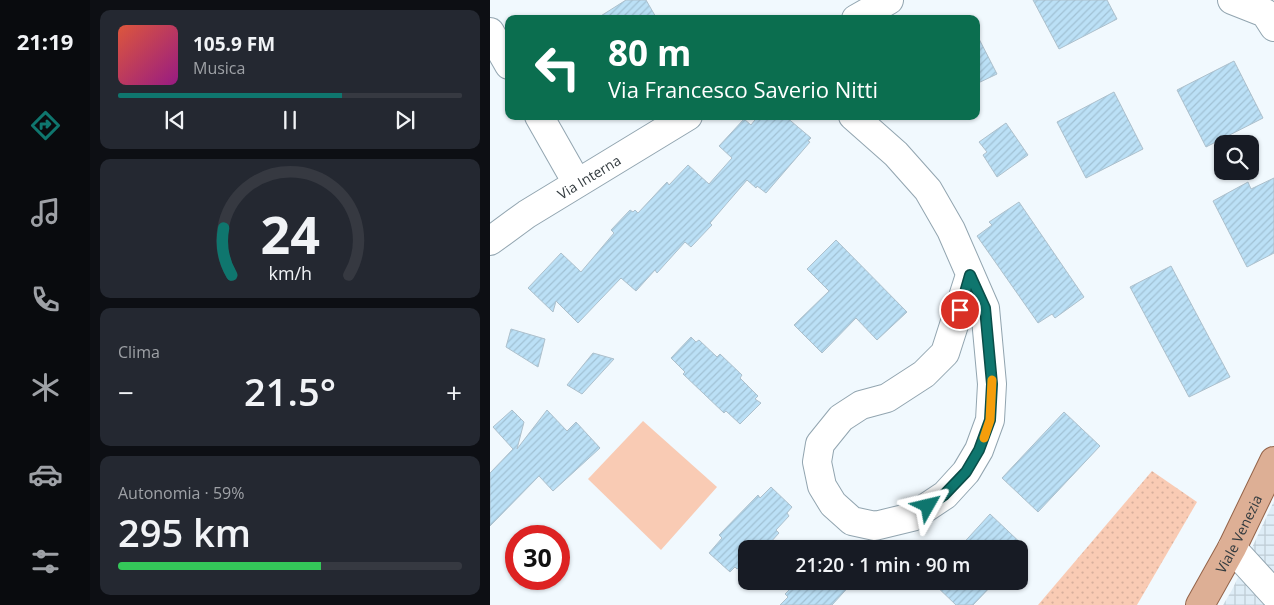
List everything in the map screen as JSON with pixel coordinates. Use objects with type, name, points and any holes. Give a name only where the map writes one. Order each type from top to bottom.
[{"type":"main road","name":"Viale Venezia","points":[[1200,605],[1232,548],[1274,461]]},
{"type":"street","points":[[863,15],[889,0]]},
{"type":"street","points":[[1232,0],[1265,13],[1274,27]]},
{"type":"street","points":[[490,32],[505,58]]},
{"type":"street","points":[[541,120],[577,183]]},
{"type":"street","name":"Via Interna","points":[[490,241],[527,214],[681,120]]},
{"type":"street","points":[[858,120],[896,154],[928,190],[952,230],[985,308],[992,384],[990,420],[979,450],[966,472],[944,495],[912,517],[875,526],[852,521],[832,504],[822,486],[817,462],[820,444],[841,418],[861,405],[887,398],[924,374],[945,353],[970,275]]},
{"type":"street","points":[[1232,548],[1274,594]]},
{"type":"shaded area","points":[[643,421],[717,487],[661,550],[588,479]]},
{"type":"shaded area","points":[[1152,471],[1197,502],[1137,605],[1038,605]]},
{"type":"shaded area","points":[[1274,501],[1274,605],[1223,605],[1232,590]]},
{"type":"building","points":[[626,0],[646,0],[655,15],[602,15]]},
{"type":"building","points":[[1033,0],[1107,0],[1117,19],[1059,49]]},
{"type":"building","points":[[980,41],[997,74],[980,82]]},
{"type":"building","points":[[1234,61],[1263,118],[1230,135],[1214,135],[1214,143],[1206,147],[1177,90]]},
{"type":"building","points":[[1114,92],[1143,149],[1086,178],[1057,122]]},
{"type":"building","points":[[743,120],[751,125],[755,120],[790,120],[811,138],[808,141],[810,142],[766,193],[757,186],[756,188],[747,180],[710,223],[712,225],[691,247],[685,242],[657,273],[655,270],[636,291],[621,278],[578,323],[556,301],[553,312],[528,288],[561,253],[581,272],[614,233],[611,230],[630,210],[633,212],[635,210],[638,213],[667,182],[669,185],[688,165],[709,184],[732,158],[719,146]]},
{"type":"building","points":[[1006,123],[1028,155],[997,177],[983,155],[987,152],[979,142]]},
{"type":"building","points":[[1274,178],[1274,253],[1247,267],[1213,201],[1248,182],[1251,189]]},
{"type":"building","points":[[1019,202],[1084,297],[1055,318],[1052,314],[1038,323],[977,236],[992,225],[989,222]]},
{"type":"building","points":[[836,240],[907,312],[877,340],[856,318],[822,353],[794,325],[829,291],[807,269]]},
{"type":"building","points":[[1171,266],[1230,377],[1189,397],[1130,287]]},
{"type":"building","points":[[511,329],[545,339],[538,367],[506,347]]},
{"type":"building","points":[[691,337],[696,342],[699,340],[717,357],[720,354],[742,375],[740,378],[758,396],[755,399],[761,403],[740,424],[726,411],[724,413],[683,374],[685,372],[671,358]]},
{"type":"building","points":[[593,353],[614,359],[582,394],[567,385]]},
{"type":"building","points":[[512,410],[524,422],[517,449],[547,410],[567,431],[576,422],[600,448],[553,491],[539,476],[490,526],[490,473],[513,449],[493,427]]},
{"type":"building","points":[[1064,412],[1100,446],[1038,512],[1002,478]]},
{"type":"building","points":[[771,487],[792,507],[787,513],[789,516],[776,530],[779,533],[773,540],[738,540],[738,568],[735,567],[730,572],[709,553],[722,538],[719,535],[758,495],[760,498]]},
{"type":"building","points":[[990,514],[1017,540],[966,540]]},
{"type":"building","points":[[789,590],[846,590],[832,605],[780,605],[788,597],[785,594]]},
{"type":"building","points":[[940,590],[987,590],[973,605],[956,605]]},
{"type":"slow traffic","points":[[984,438],[990,420],[992,380]]},
{"type":"route","points":[[928,506],[944,495],[966,472],[979,450],[990,420],[992,384],[985,308],[970,275],[960,310]]}]
